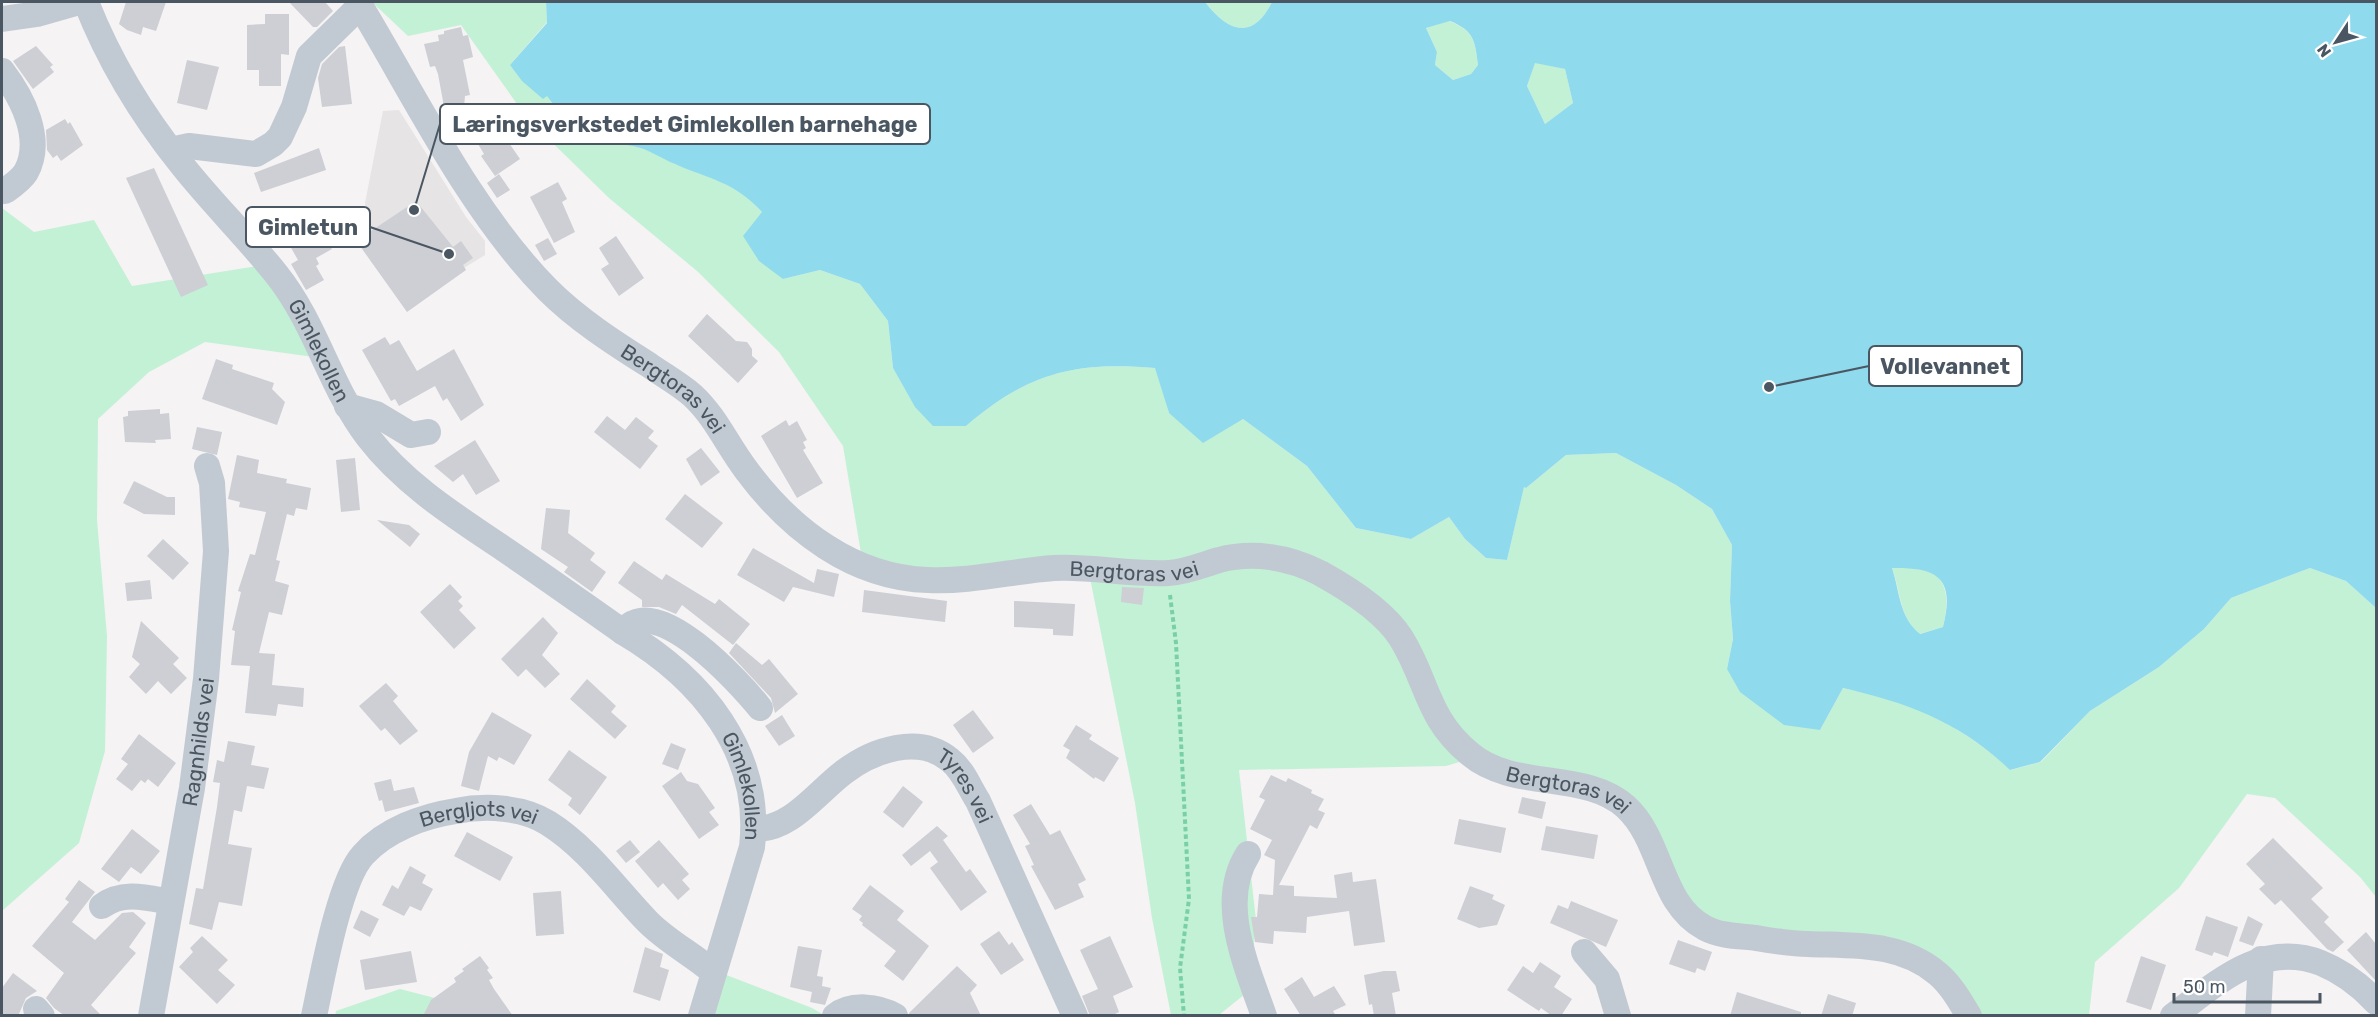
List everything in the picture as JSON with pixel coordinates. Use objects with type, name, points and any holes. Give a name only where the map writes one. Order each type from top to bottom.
[{"type":"street","points":[[2,19],[38,14],[79,2]]},
{"type":"street","name":"Gimlekollen","points":[[86,2],[103,47],[126,86],[171,150],[284,284],[301,311],[347,406],[368,436],[413,483],[473,529],[653,650],[688,680],[715,711],[731,737],[749,780],[753,796],[754,829],[752,847],[701,1016]]},
{"type":"street","name":"Bergtoras vei","points":[[171,150],[189,146],[256,154],[273,144],[280,137],[294,107],[309,56],[360,3],[463,178],[505,242],[549,291],[569,309],[691,394],[716,420],[732,450],[770,500],[803,531],[848,560],[871,571],[894,577],[954,580],[1070,568],[1169,573],[1197,568],[1226,558],[1258,555],[1315,570],[1357,597],[1393,627],[1408,650],[1438,719],[1448,733],[1476,759],[1514,775],[1595,790],[1623,804],[1647,836],[1682,909],[1696,923],[1716,933],[1734,936],[1800,944],[1856,945],[1900,952],[1915,958],[1942,977],[1969,1016]]},
{"type":"street","points":[[2,71],[25,109],[32,142],[26,172],[5,191]]},
{"type":"street","points":[[347,406],[376,414],[411,435],[428,432]]},
{"type":"street","name":"Ragnhilds vei","points":[[151,1016],[201,726],[216,551],[212,483],[207,466]]},
{"type":"street","name":"Gimlekollen","points":[[623,632],[634,621],[644,619],[670,629],[698,644],[728,671],[760,708]]},
{"type":"street","name":"Tyres vei","points":[[754,829],[769,829],[783,823],[845,771],[896,747],[928,748],[939,752],[960,770],[978,801],[1075,1016]]},
{"type":"street","name":"Bergljots vei","points":[[314,1016],[337,918],[362,856],[388,835],[408,825],[466,809],[500,809],[528,814],[550,824],[584,853],[669,942],[713,972]]},
{"type":"street","points":[[1248,854],[1236,877],[1233,897],[1244,953],[1264,1016]]},
{"type":"street","points":[[102,906],[118,897],[171,902]]},
{"type":"street","points":[[1584,952],[1607,979],[1618,1016]]},
{"type":"street","points":[[2173,1016],[2230,974],[2261,959],[2291,955],[2339,971],[2364,989],[2376,1002]]},
{"type":"street","points":[[2258,1016],[2261,959]]},
{"type":"street","points":[[834,1016],[860,1008],[882,1009],[895,1016]]},
{"type":"path","points":[[1169,573],[1170,614],[1176,643],[1189,899],[1180,968],[1184,1016]]},
{"type":"shaded area","points":[[399,110],[466,217],[485,241],[485,255],[415,298],[371,262],[365,203],[383,111]]},
{"type":"green space","points":[[372,2],[546,2],[547,22],[510,65],[547,95],[577,131],[596,142],[632,145],[655,153],[675,164],[699,171],[743,193],[762,212],[783,279],[820,270],[860,284],[888,321],[893,368],[915,406],[966,426],[1010,394],[1054,374],[1101,367],[1156,368],[1169,413],[1243,419],[1307,466],[1356,528],[1411,539],[1449,517],[1465,539],[1486,558],[1507,560],[1524,486],[1526,488],[1566,455],[1616,453],[1676,485],[1712,509],[1732,545],[1730,601],[1733,639],[1727,669],[1820,730],[1843,688],[1897,700],[1928,714],[1972,739],[2011,770],[2041,762],[2090,711],[2159,667],[2204,629],[2231,598],[2310,568],[2346,581],[2376,608],[2376,897],[2360,877],[2275,798],[2247,794],[2179,888],[2095,962],[2089,1015],[1965,1015],[1920,961],[1713,928],[1648,845],[1583,784],[1473,758],[1446,766],[1239,770],[1256,920],[1250,990],[1219,1015],[1171,1015],[1152,918],[1135,803],[1090,578],[944,578],[862,559],[843,446],[779,352],[697,271],[609,198],[527,118],[461,25],[408,36]]},
{"type":"green space","points":[[1205,2],[1272,2],[1257,23],[1240,28],[1222,20]]},
{"type":"green space","points":[[1449,21],[1464,29],[1472,37],[1478,65],[1471,74],[1453,80],[1435,65],[1437,52],[1426,28]]},
{"type":"green space","points":[[1535,62],[1565,69],[1573,103],[1545,124],[1527,86]]},
{"type":"green space","points":[[2,208],[34,232],[94,220],[132,286],[271,264],[321,358],[205,342],[149,372],[98,419],[97,520],[107,636],[105,751],[79,843],[2,911]]},
{"type":"green space","points":[[1892,568],[1922,568],[1940,579],[1946,594],[1943,627],[1919,634],[1912,627],[1904,612]]},
{"type":"green space","points":[[703,966],[812,1008],[824,1015],[691,1016]]},
{"type":"green space","points":[[400,989],[454,1003],[459,1016],[335,1016],[336,1011]]},
{"type":"water","points":[[546,2],[1205,2],[1222,20],[1240,28],[1257,23],[1272,2],[2376,2],[2376,608],[2346,581],[2310,568],[2231,598],[2204,629],[2159,667],[2090,711],[2040,762],[2010,770],[1973,739],[1933,717],[1912,708],[1843,688],[1820,730],[1784,725],[1740,692],[1727,669],[1733,639],[1730,601],[1732,545],[1712,509],[1676,485],[1616,453],[1566,455],[1526,488],[1524,487],[1507,560],[1486,558],[1465,539],[1449,517],[1411,539],[1356,528],[1307,466],[1243,419],[1203,443],[1169,413],[1155,368],[1101,367],[1054,374],[1010,394],[966,426],[933,426],[915,407],[893,368],[888,321],[860,284],[820,270],[783,279],[759,261],[743,236],[762,212],[742,194],[721,182],[644,149],[589,139],[569,123],[547,96],[543,99],[522,81],[510,65],[547,23]],"holes":[[[1450,21],[1472,37],[1478,65],[1471,74],[1453,80],[1435,65],[1437,52],[1426,28]],[[1535,63],[1565,69],[1573,103],[1545,124],[1527,86]],[[1892,568],[1908,568],[1932,574],[1940,579],[1945,587],[1947,597],[1943,627],[1920,634],[1908,620],[1901,604]]]},
{"type":"building","points":[[126,2],[166,2],[156,31],[143,27],[141,35],[119,24]]},
{"type":"building","points":[[289,2],[325,2],[333,11],[317,27],[313,27]]},
{"type":"building","points":[[265,14],[289,14],[289,55],[281,54],[281,86],[259,86],[259,70],[247,70],[247,25],[265,24]]},
{"type":"building","points":[[461,27],[463,36],[468,35],[473,57],[463,60],[470,95],[465,96],[464,107],[445,112],[438,74],[435,66],[430,67],[424,44],[439,41],[438,35],[444,34],[444,31]]},
{"type":"building","points":[[36,46],[53,65],[50,67],[54,72],[33,89],[13,61]]},
{"type":"building","points":[[345,46],[352,104],[322,107],[318,78],[322,64],[339,47]]},
{"type":"building","points":[[187,60],[219,67],[207,110],[177,103]]},
{"type":"building","points":[[65,119],[68,124],[70,122],[83,145],[61,161],[57,155],[53,158],[47,150],[46,130]]},
{"type":"building","points":[[496,124],[520,159],[495,176],[481,156],[484,154],[475,139]]},
{"type":"building","points":[[319,148],[326,170],[261,192],[254,173]]},
{"type":"building","points":[[154,168],[208,285],[181,297],[126,178]]},
{"type":"building","points":[[499,174],[510,190],[497,198],[487,183]]},
{"type":"building","points":[[558,182],[567,199],[562,202],[575,232],[554,243],[530,197]]},
{"type":"building","points":[[416,201],[453,247],[461,241],[473,258],[463,265],[466,270],[407,312],[360,246],[359,239]]},
{"type":"building","points":[[304,207],[332,249],[316,258],[319,264],[316,266],[324,280],[306,290],[291,264],[298,260],[278,225],[285,221],[283,219]]},
{"type":"building","points":[[616,236],[644,278],[619,296],[601,269],[609,264],[599,248]]},
{"type":"building","points":[[548,238],[557,254],[544,261],[535,245]]},
{"type":"building","points":[[707,314],[736,341],[747,342],[752,349],[752,356],[758,361],[738,383],[688,336]]},
{"type":"building","points":[[385,337],[390,345],[399,340],[417,371],[454,349],[484,405],[461,421],[447,398],[443,401],[435,386],[399,406],[395,399],[391,401],[362,350]]},
{"type":"building","points":[[216,359],[233,365],[232,369],[274,383],[272,389],[285,402],[277,425],[202,399]]},
{"type":"building","points":[[160,409],[160,414],[169,413],[171,439],[155,440],[156,443],[125,442],[123,417],[128,416],[128,411]]},
{"type":"building","points":[[607,416],[625,430],[636,417],[654,431],[648,438],[658,446],[640,469],[594,432]]},
{"type":"building","points":[[786,420],[789,426],[797,421],[807,440],[803,442],[806,448],[803,450],[823,483],[797,498],[761,436]]},
{"type":"building","points":[[197,427],[222,432],[217,455],[192,449]]},
{"type":"building","points":[[475,440],[500,481],[476,495],[463,474],[453,482],[434,466]]},
{"type":"building","points":[[701,448],[720,472],[701,486],[686,459]]},
{"type":"building","points":[[237,455],[259,460],[257,473],[287,479],[286,483],[311,488],[307,510],[296,508],[294,516],[287,514],[276,560],[280,561],[275,581],[289,585],[282,615],[269,612],[259,653],[275,654],[272,685],[304,688],[303,707],[278,704],[276,716],[245,713],[250,666],[231,665],[235,631],[232,630],[241,592],[238,591],[250,554],[255,555],[266,512],[239,507],[240,502],[228,499]]},
{"type":"building","points":[[355,458],[360,510],[341,512],[336,460]]},
{"type":"building","points":[[134,481],[167,497],[175,497],[175,515],[144,514],[123,503]]},
{"type":"building","points":[[685,494],[723,523],[702,548],[665,519]]},
{"type":"building","points":[[546,508],[570,510],[568,533],[595,553],[590,560],[606,572],[592,592],[564,572],[568,567],[541,549]]},
{"type":"building","points":[[377,520],[409,525],[420,534],[410,547]]},
{"type":"building","points":[[163,539],[189,563],[173,580],[147,556]]},
{"type":"building","points":[[753,548],[814,583],[817,569],[839,574],[834,597],[793,587],[784,602],[737,575]]},
{"type":"building","points":[[634,561],[662,580],[666,574],[715,604],[719,599],[750,624],[733,645],[682,605],[676,614],[659,607],[642,607],[642,600],[618,583]]},
{"type":"building","points":[[150,580],[152,599],[127,601],[125,583]]},
{"type":"building","points":[[450,584],[462,597],[458,601],[463,606],[459,610],[476,628],[454,649],[420,612]]},
{"type":"building","points":[[1122,587],[1144,588],[1142,605],[1121,602]]},
{"type":"building","points":[[864,590],[947,601],[945,622],[862,612]]},
{"type":"building","points":[[1014,601],[1075,604],[1073,636],[1053,635],[1053,629],[1014,627]]},
{"type":"building","points":[[543,617],[558,633],[542,655],[560,674],[545,688],[526,669],[518,677],[501,659]]},
{"type":"building","points":[[141,621],[179,658],[173,664],[187,678],[171,694],[158,681],[146,694],[129,677],[140,664],[132,657]]},
{"type":"building","points":[[736,643],[762,665],[769,659],[798,694],[775,713],[771,698],[729,653]]},
{"type":"building","points":[[587,679],[616,706],[611,712],[627,726],[615,739],[570,699]]},
{"type":"building","points":[[386,683],[398,696],[393,701],[418,731],[400,745],[385,728],[381,731],[359,706]]},
{"type":"building","points":[[973,710],[994,738],[973,753],[953,725]]},
{"type":"building","points":[[492,712],[532,735],[514,765],[499,757],[497,761],[488,756],[479,791],[461,786],[469,752]]},
{"type":"building","points":[[782,715],[795,736],[779,746],[765,726]]},
{"type":"building","points":[[1076,725],[1092,735],[1089,739],[1119,758],[1104,782],[1095,777],[1094,779],[1066,758],[1070,750],[1063,746]]},
{"type":"building","points":[[139,734],[176,763],[158,787],[148,779],[145,783],[141,780],[132,791],[116,779],[128,764],[121,759]]},
{"type":"building","points":[[228,741],[255,746],[251,765],[269,768],[264,789],[247,786],[242,812],[234,810],[228,844],[252,848],[242,906],[219,902],[212,930],[189,924],[196,888],[203,889],[217,807],[220,783],[213,782],[217,760],[224,762]]},
{"type":"building","points":[[671,743],[686,749],[678,770],[662,764]]},
{"type":"building","points":[[569,750],[607,777],[580,815],[568,805],[572,798],[548,780]]},
{"type":"building","points":[[681,772],[687,781],[698,784],[715,808],[709,812],[719,825],[699,839],[662,786]]},
{"type":"building","points":[[1271,775],[1286,782],[1288,778],[1324,799],[1318,810],[1325,813],[1317,829],[1310,825],[1279,885],[1294,886],[1294,896],[1337,898],[1334,875],[1352,872],[1353,882],[1376,879],[1385,942],[1354,946],[1349,911],[1307,917],[1306,933],[1274,931],[1273,944],[1255,942],[1251,917],[1257,917],[1259,894],[1273,895],[1275,860],[1264,855],[1272,840],[1250,829],[1265,800],[1259,797]]},
{"type":"building","points":[[391,779],[394,791],[414,787],[419,803],[385,812],[374,783]]},
{"type":"building","points":[[903,786],[923,802],[903,828],[883,812]]},
{"type":"building","points":[[1522,797],[1546,802],[1542,819],[1518,813]]},
{"type":"building","points":[[1031,804],[1050,835],[1060,830],[1086,880],[1078,884],[1084,897],[1055,910],[1031,866],[1034,865],[1025,846],[1030,844],[1013,815]]},
{"type":"building","points":[[1459,819],[1506,828],[1501,853],[1454,844]]},
{"type":"building","points":[[937,826],[948,836],[943,840],[966,872],[970,869],[987,892],[961,911],[930,868],[938,862],[930,851],[911,866],[902,855]]},
{"type":"building","points":[[1546,826],[1598,835],[1594,859],[1541,850]]},
{"type":"building","points":[[132,829],[160,851],[141,874],[131,867],[119,882],[101,869]]},
{"type":"building","points":[[467,832],[513,857],[500,881],[454,856]]},
{"type":"building","points":[[2273,838],[2323,888],[2311,899],[2329,917],[2324,922],[2344,942],[2333,952],[2327,949],[2281,900],[2275,905],[2259,889],[2265,884],[2246,864]]},
{"type":"building","points":[[630,840],[640,852],[626,863],[616,851]]},
{"type":"building","points":[[659,840],[689,874],[682,880],[690,889],[678,900],[663,883],[658,888],[635,861]]},
{"type":"building","points":[[410,866],[426,875],[422,883],[433,889],[421,911],[410,906],[404,916],[382,905],[392,885],[398,889]]},
{"type":"building","points":[[79,880],[95,892],[72,922],[95,940],[122,913],[133,912],[146,923],[129,947],[136,953],[91,1005],[102,1016],[65,1016],[54,1008],[46,998],[64,973],[32,946],[69,902],[65,899]]},
{"type":"building","points":[[870,885],[904,911],[897,920],[929,946],[903,981],[884,966],[896,951],[862,925],[863,923],[859,920],[862,916],[852,909]]},
{"type":"building","points":[[1470,886],[1494,895],[1492,899],[1505,905],[1497,925],[1479,928],[1457,919]]},
{"type":"building","points":[[561,891],[564,934],[536,936],[533,893]]},
{"type":"building","points":[[1571,901],[1618,920],[1606,947],[1550,923],[1558,905],[1568,909]]},
{"type":"building","points":[[361,910],[379,919],[370,937],[353,928]]},
{"type":"building","points":[[2206,916],[2238,927],[2228,957],[2214,952],[2212,956],[2195,950]]},
{"type":"building","points":[[2248,916],[2263,924],[2253,946],[2239,941]]},
{"type":"building","points":[[999,931],[1009,945],[1012,942],[1024,960],[1001,975],[980,944]]},
{"type":"building","points":[[2366,932],[2376,944],[2376,981],[2347,950]]},
{"type":"building","points":[[202,936],[228,960],[218,970],[235,985],[217,1004],[179,967],[193,952],[190,948]]},
{"type":"building","points":[[1110,936],[1133,987],[1113,996],[1119,1012],[1111,1016],[1090,1016],[1082,996],[1098,989],[1080,950]]},
{"type":"building","points":[[1678,940],[1712,952],[1705,971],[1697,968],[1695,973],[1669,964]]},
{"type":"building","points":[[798,946],[822,950],[817,976],[823,977],[822,986],[831,988],[825,1005],[810,1002],[812,992],[790,987]]},
{"type":"building","points":[[645,947],[663,954],[660,967],[669,970],[660,1001],[633,992]]},
{"type":"building","points":[[411,951],[417,982],[365,990],[360,960]]},
{"type":"building","points":[[480,956],[493,978],[489,980],[513,1016],[423,1016],[431,1000],[456,982],[454,978],[464,971],[462,969]]},
{"type":"building","points":[[2141,956],[2166,965],[2151,1010],[2126,1002]]},
{"type":"building","points":[[1540,962],[1561,976],[1554,987],[1572,999],[1561,1016],[1552,1016],[1541,1008],[1539,1011],[1507,990],[1523,966],[1533,973]]},
{"type":"building","points":[[957,966],[977,985],[970,993],[981,1016],[910,1016],[909,1013]]},
{"type":"building","points":[[1396,971],[1400,991],[1392,993],[1396,1016],[1374,1016],[1372,1004],[1369,1005],[1364,975]]},
{"type":"building","points":[[13,973],[37,991],[26,998],[18,1016],[2,1016],[2,988]]},
{"type":"building","points":[[1302,977],[1314,997],[1334,986],[1346,1005],[1333,1011],[1336,1016],[1301,1016],[1284,989]]},
{"type":"building","points":[[1737,992],[1801,1012],[1801,1016],[1730,1016]]},
{"type":"building","points":[[1828,994],[1856,1003],[1852,1016],[1821,1016]]},
{"type":"place","name":"Læringsverkstedet Gimlekollen barnehage","points":[[414,210]]},
{"type":"place","name":"Gimletun","points":[[449,254]]},
{"type":"place","name":"Vollevannet","points":[[1769,387]]}]
